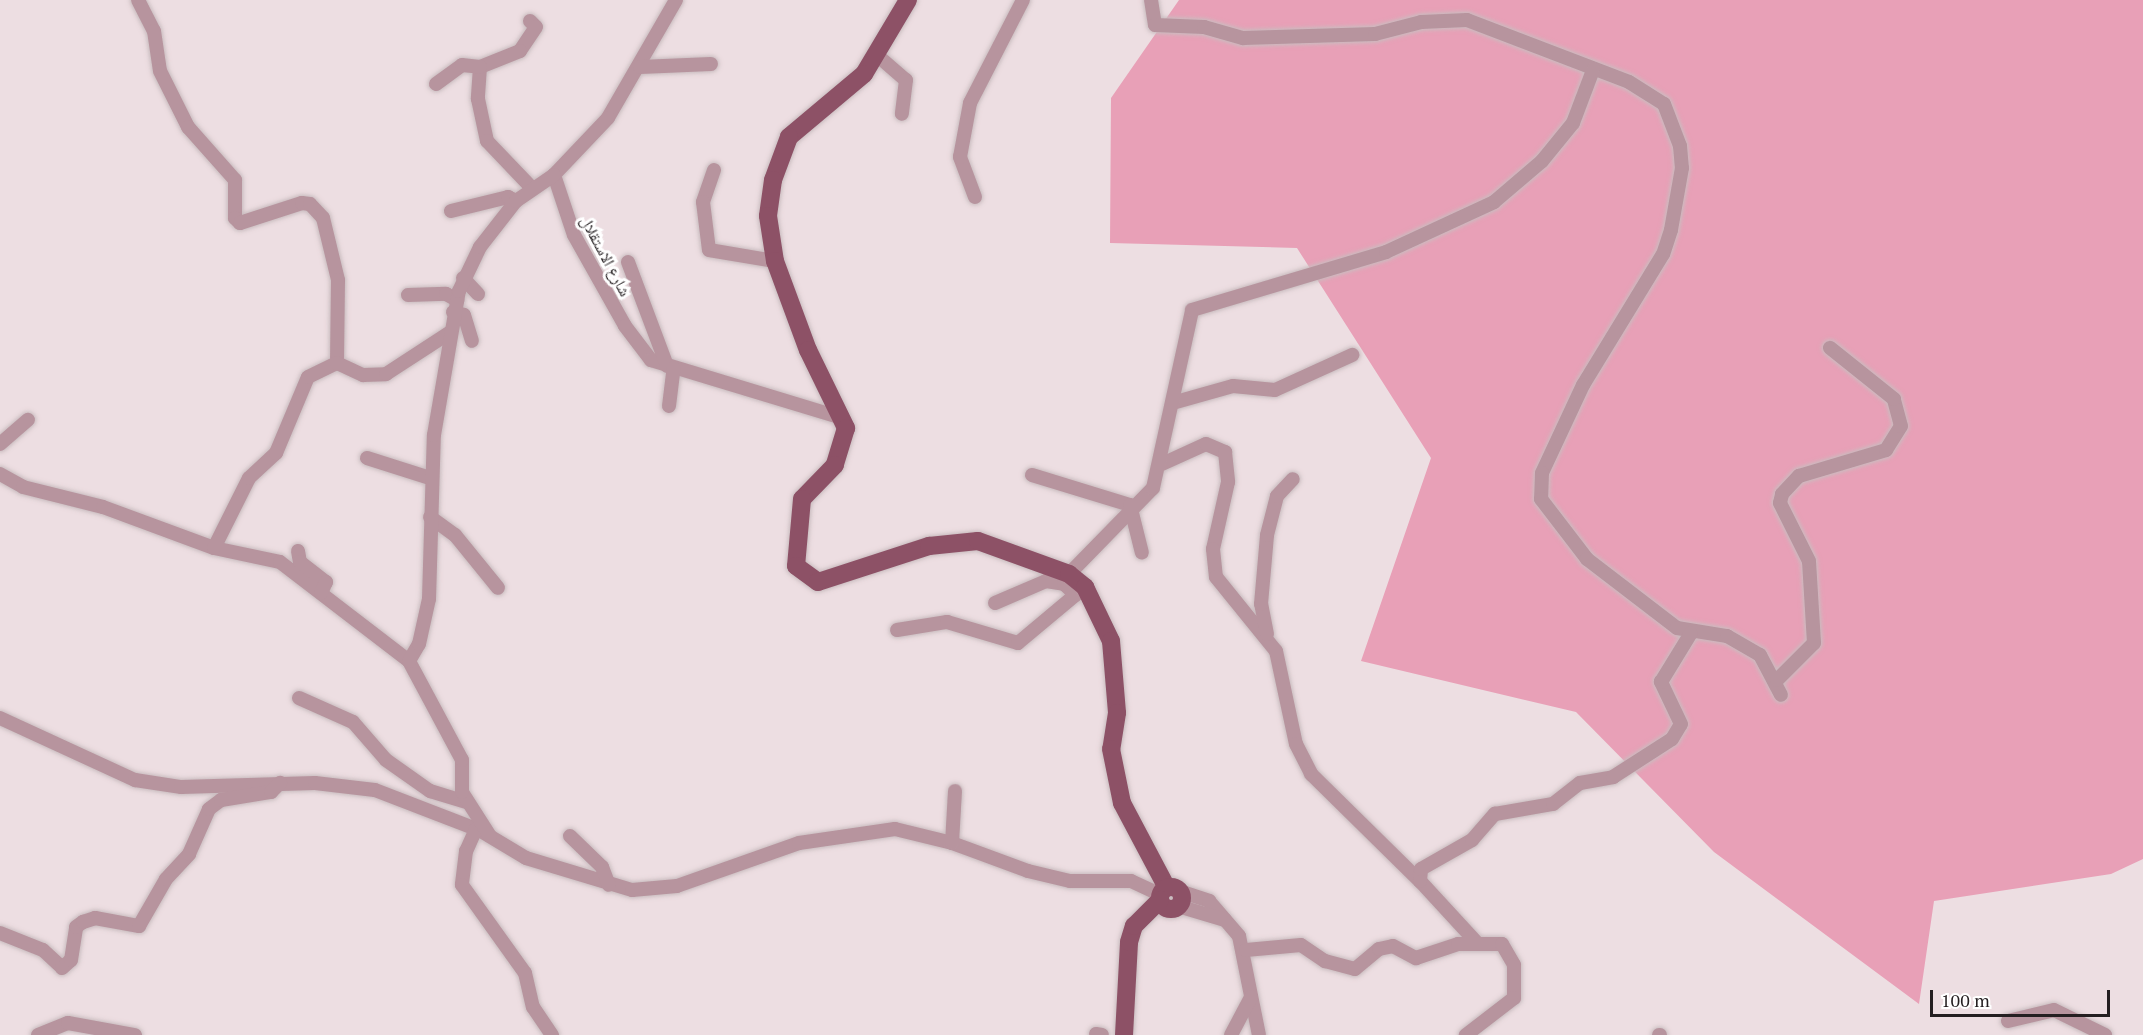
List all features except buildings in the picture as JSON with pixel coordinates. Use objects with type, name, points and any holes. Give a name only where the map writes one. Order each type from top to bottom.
[{"type":"main road","points":[[908,0],[878,56],[789,137],[770,198],[776,261],[808,350],[842,418],[844,449],[802,499],[798,519],[796,566],[805,577],[834,580],[959,540],[978,541],[1069,574],[1111,641],[1117,713],[1111,749],[1122,803],[1169,898],[1134,926],[1129,942],[1124,1035]]},
{"type":"street","points":[[138,0],[154,31],[160,71],[188,127],[235,180],[235,218],[240,222],[302,203],[310,204],[323,218],[338,280],[337,363]]},
{"type":"street","points":[[409,661],[420,645],[429,599],[430,478],[449,333],[464,278],[516,201],[530,186],[554,175],[593,139],[640,67],[676,0]]},
{"type":"street","points":[[975,196],[960,157],[970,103],[1007,40],[1023,0]]},
{"type":"street","points":[[1151,0],[1155,25],[1204,27],[1243,38],[1375,34],[1421,22],[1467,20],[1629,82],[1664,104],[1680,146],[1680,195],[1663,254],[1605,343],[1542,473],[1541,499],[1587,559],[1691,633],[1707,631],[1739,641],[1760,655],[1777,680],[1781,695]]},
{"type":"street","points":[[436,84],[462,65],[480,67],[520,51],[536,27],[530,21]]},
{"type":"street","points":[[878,56],[906,80],[902,114]]},
{"type":"street","points":[[640,67],[711,64]]},
{"type":"street","points":[[480,67],[478,99],[487,141],[530,186]]},
{"type":"street","points":[[1069,574],[1134,511],[1153,488],[1176,402],[1186,323],[1199,304],[1386,252],[1494,202],[1542,161],[1573,123],[1593,70]]},
{"type":"street","points":[[714,170],[703,202],[709,250],[776,261]]},
{"type":"street","name":"شارع الاستقلال","points":[[554,175],[574,235],[625,326],[651,360],[842,418]]},
{"type":"street","points":[[451,211],[508,197],[516,201]]},
{"type":"street","points":[[628,262],[671,367],[669,406]]},
{"type":"street","points":[[464,278],[478,294]]},
{"type":"street","points":[[408,295],[446,294],[464,315],[472,341]]},
{"type":"street","points":[[337,363],[363,375],[386,374],[449,333]]},
{"type":"street","points":[[1777,680],[1814,643],[1809,561],[1780,503],[1782,494],[1799,476],[1886,450],[1901,426],[1894,399],[1830,348]]},
{"type":"street","points":[[1176,402],[1233,386],[1275,390],[1352,355]]},
{"type":"street","points":[[214,548],[249,478],[276,453],[308,377],[337,363]]},
{"type":"street","points":[[0,444],[28,420]]},
{"type":"street","points":[[1161,464],[1206,444],[1226,452],[1227,497],[1214,568],[1225,593],[1269,639]]},
{"type":"street","points":[[367,458],[430,478]]},
{"type":"street","points":[[0,474],[23,487],[103,507],[214,548],[280,562],[409,661],[462,760],[467,802],[490,837]]},
{"type":"street","points":[[1032,475],[1130,505],[1134,511],[1142,553]]},
{"type":"street","points":[[1293,479],[1277,496],[1264,555],[1261,604],[1296,744],[1311,774],[1420,881],[1478,944]]},
{"type":"street","points":[[430,517],[455,535],[498,588]]},
{"type":"street","points":[[298,551],[300,562],[326,582],[321,593]]},
{"type":"street","points":[[897,630],[947,622],[1018,643],[1080,591],[1054,580],[1010,592],[995,603]]},
{"type":"street","points":[[1420,881],[1422,869],[1472,840],[1495,814],[1553,804],[1580,783],[1613,777],[1672,739],[1681,724],[1661,682],[1691,633]]},
{"type":"street","points":[[299,698],[353,722],[386,760],[430,791],[467,802]]},
{"type":"street","points":[[0,718],[135,780],[181,787],[280,783],[375,790],[476,829],[526,858],[609,885],[659,891],[772,850],[855,831],[913,831],[952,843],[992,861],[1048,876],[1131,881],[1229,922],[1246,950],[1251,997],[1259,1035]]},
{"type":"street","points":[[0,933],[43,950],[62,968],[71,960],[76,927],[83,922],[95,918],[140,926],[189,854],[209,809],[221,800],[271,792],[280,783]]},
{"type":"street","points":[[952,843],[955,791]]},
{"type":"street","points":[[476,829],[466,851],[462,885],[525,973],[533,1007],[552,1035]]},
{"type":"street","points":[[570,836],[602,867],[609,885]]},
{"type":"street","points":[[1246,950],[1301,945],[1325,961],[1355,969],[1386,948],[1416,958],[1458,944],[1502,944],[1514,965],[1516,984],[1508,1004],[1466,1035]]},
{"type":"street","points":[[1232,1035],[1251,997]]},
{"type":"street","points":[[2008,1021],[2054,1010],[2105,1035]]},
{"type":"street","points":[[38,1035],[68,1023],[135,1035]]},
{"type":"shaded area","points":[[1179,0],[2143,0],[2143,859],[2111,874],[1934,901],[1919,1004],[1714,852],[1576,712],[1361,661],[1431,458],[1297,248],[1110,243],[1111,98]]}]
